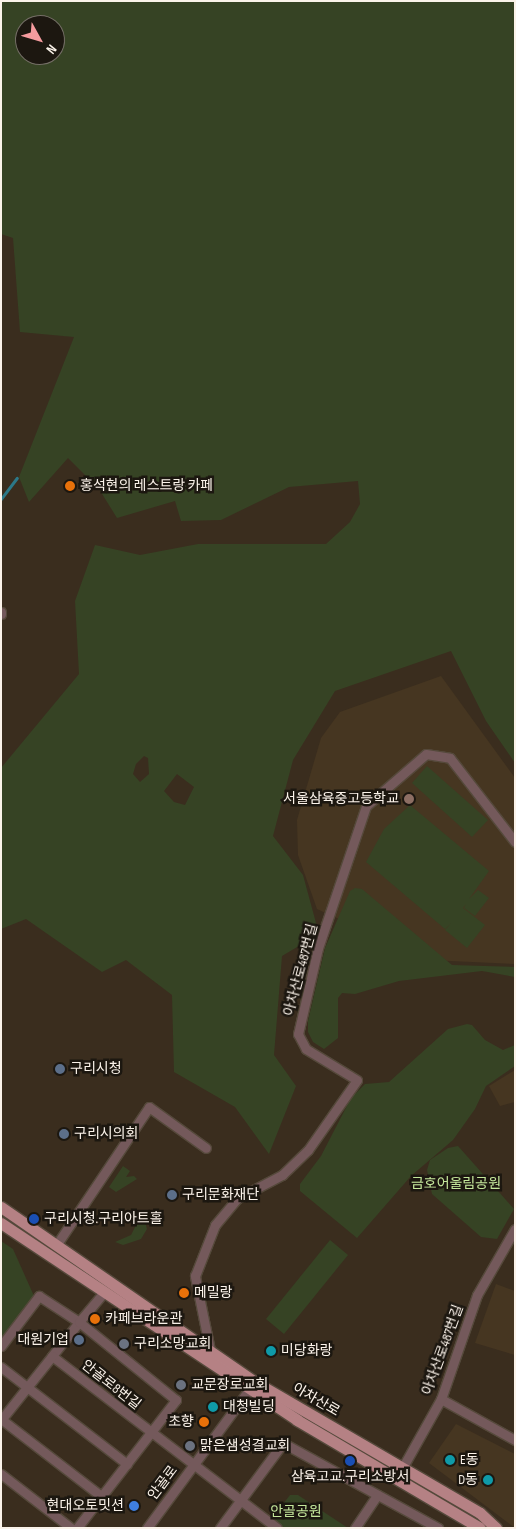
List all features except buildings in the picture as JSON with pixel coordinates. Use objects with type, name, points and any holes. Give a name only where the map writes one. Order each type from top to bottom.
[{"type":"main road","name":"아차산로","points":[[1,1207],[210,1350],[252,1386],[403,1468],[480,1513],[496,1528]]},
{"type":"main road","name":"아차산로","points":[[1,1223],[104,1292],[396,1479],[480,1528]]},
{"type":"street","name":"아차산로487번길","points":[[210,1350],[195,1276],[215,1225],[238,1198],[282,1175],[308,1150],[357,1080],[306,1049],[298,1034],[318,948],[366,806],[426,754],[450,758],[515,842]]},
{"type":"street","points":[[57,1244],[148,1107],[206,1148]]},
{"type":"street","name":"아차산로487번길","points":[[396,1479],[441,1399],[477,1295],[515,1229]]},
{"type":"street","points":[[102,1496],[2,1419],[104,1292]]},
{"type":"street","points":[[1,1346],[39,1296],[79,1322],[176,1400],[77,1528]]},
{"type":"street","name":"안골로8번길","points":[[52,1356],[193,1466],[277,1528]]},
{"type":"street","points":[[1,1367],[127,1464]]},
{"type":"street","name":"안골로","points":[[147,1528],[252,1386]]},
{"type":"street","points":[[441,1399],[515,1440]]},
{"type":"street","points":[[220,1528],[283,1443],[438,1528]]},
{"type":"street","points":[[1,1474],[70,1528]]},
{"type":"street","points":[[354,1528],[377,1496]]},
{"type":"shaded area","name":"서울삼육중고등학교","points":[[441,676],[515,778],[515,964],[429,960],[317,909],[298,855],[297,820],[321,738],[340,712]]},
{"type":"shaded area","points":[[515,1070],[515,1102],[500,1106],[489,1086]]},
{"type":"shaded area","points":[[496,1284],[515,1291],[515,1355],[475,1343]]},
{"type":"shaded area","points":[[456,1424],[515,1454],[515,1528],[429,1463]]},
{"type":"green space","points":[[1,1],[515,1],[515,763],[486,721],[451,651],[335,691],[293,760],[273,836],[303,875],[319,934],[282,956],[274,1055],[296,1086],[269,1154],[235,1107],[174,1072],[172,995],[126,960],[102,972],[26,919],[1,929],[1,768],[79,674],[75,601],[95,545],[140,555],[198,544],[326,544],[350,522],[360,504],[358,481],[289,487],[221,520],[181,521],[175,501],[117,518],[99,489],[68,458],[29,502],[19,477],[74,337],[20,332],[13,238],[1,234]],"holes":[[[144,756],[148,758],[149,774],[140,782],[133,774],[136,764]],[[177,774],[194,787],[185,805],[174,802],[164,791]]]},
{"type":"green space","points":[[427,766],[488,820],[472,837],[412,783]]},
{"type":"green space","points":[[410,805],[489,871],[469,899],[478,890],[489,898],[475,916],[464,908],[466,904],[463,908],[485,925],[467,948],[445,930],[451,923],[445,929],[366,862],[384,829]]},
{"type":"green space","points":[[355,888],[362,889],[452,965],[514,967],[515,977],[482,971],[399,981],[355,994],[342,993],[338,998],[338,1038],[324,1049],[313,1042],[308,1032],[308,1021],[325,948],[350,891]]},
{"type":"green space","points":[[467,1024],[472,1025],[485,1040],[503,1050],[515,1045],[515,1066],[486,1086],[475,1109],[453,1140],[411,1176],[357,1238],[300,1191],[300,1184],[321,1156],[351,1098],[365,1084],[389,1082],[448,1029]]},
{"type":"green space","name":"금호어울림공원","points":[[458,1146],[514,1209],[497,1239],[481,1237],[432,1194],[427,1170],[430,1160],[448,1148]]},
{"type":"green space","points":[[123,1166],[130,1171],[126,1177],[134,1176],[137,1179],[116,1192],[109,1187]]},
{"type":"green space","points":[[133,1215],[145,1222],[147,1229],[141,1239],[123,1245],[115,1242],[131,1235],[136,1225]]},
{"type":"green space","points":[[330,1240],[348,1255],[284,1334],[266,1319]]},
{"type":"green space","points":[[1,1241],[13,1249],[34,1296],[1,1340]]},
{"type":"green space","name":"안골공원","points":[[290,1495],[298,1495],[348,1528],[277,1528],[269,1522]]},
{"type":"waterway","points":[[1,499],[17,478]]},
{"type":"place","name":"홍석현의 레스트랑 카페","points":[[70,486]]},
{"type":"place","name":"서울삼육중고등학교","points":[[409,799]]},
{"type":"place","name":"구리시청","points":[[60,1069]]},
{"type":"place","name":"구리시의회","points":[[64,1134]]},
{"type":"place","name":"구리문화재단","points":[[172,1195]]},
{"type":"place","name":"구리시청.구리아트홀","points":[[34,1219]]},
{"type":"place","name":"메밀랑","points":[[184,1293]]},
{"type":"place","name":"카페브라운관","points":[[95,1319]]},
{"type":"place","name":"대원기업","points":[[79,1340]]},
{"type":"place","name":"구리소망교회","points":[[124,1344]]},
{"type":"place","name":"미당화랑","points":[[271,1351]]},
{"type":"place","name":"교문장로교회","points":[[181,1385]]},
{"type":"place","name":"대청빌딩","points":[[213,1407]]},
{"type":"place","name":"초향","points":[[204,1422]]},
{"type":"place","name":"맑은샘성결교회","points":[[190,1446]]},
{"type":"place","name":"E동","points":[[450,1460]]},
{"type":"place","name":"삼육고교.구리소방서","points":[[350,1461]]},
{"type":"place","name":"D동","points":[[488,1480]]},
{"type":"place","name":"현대오토밋션","points":[[134,1506]]}]
